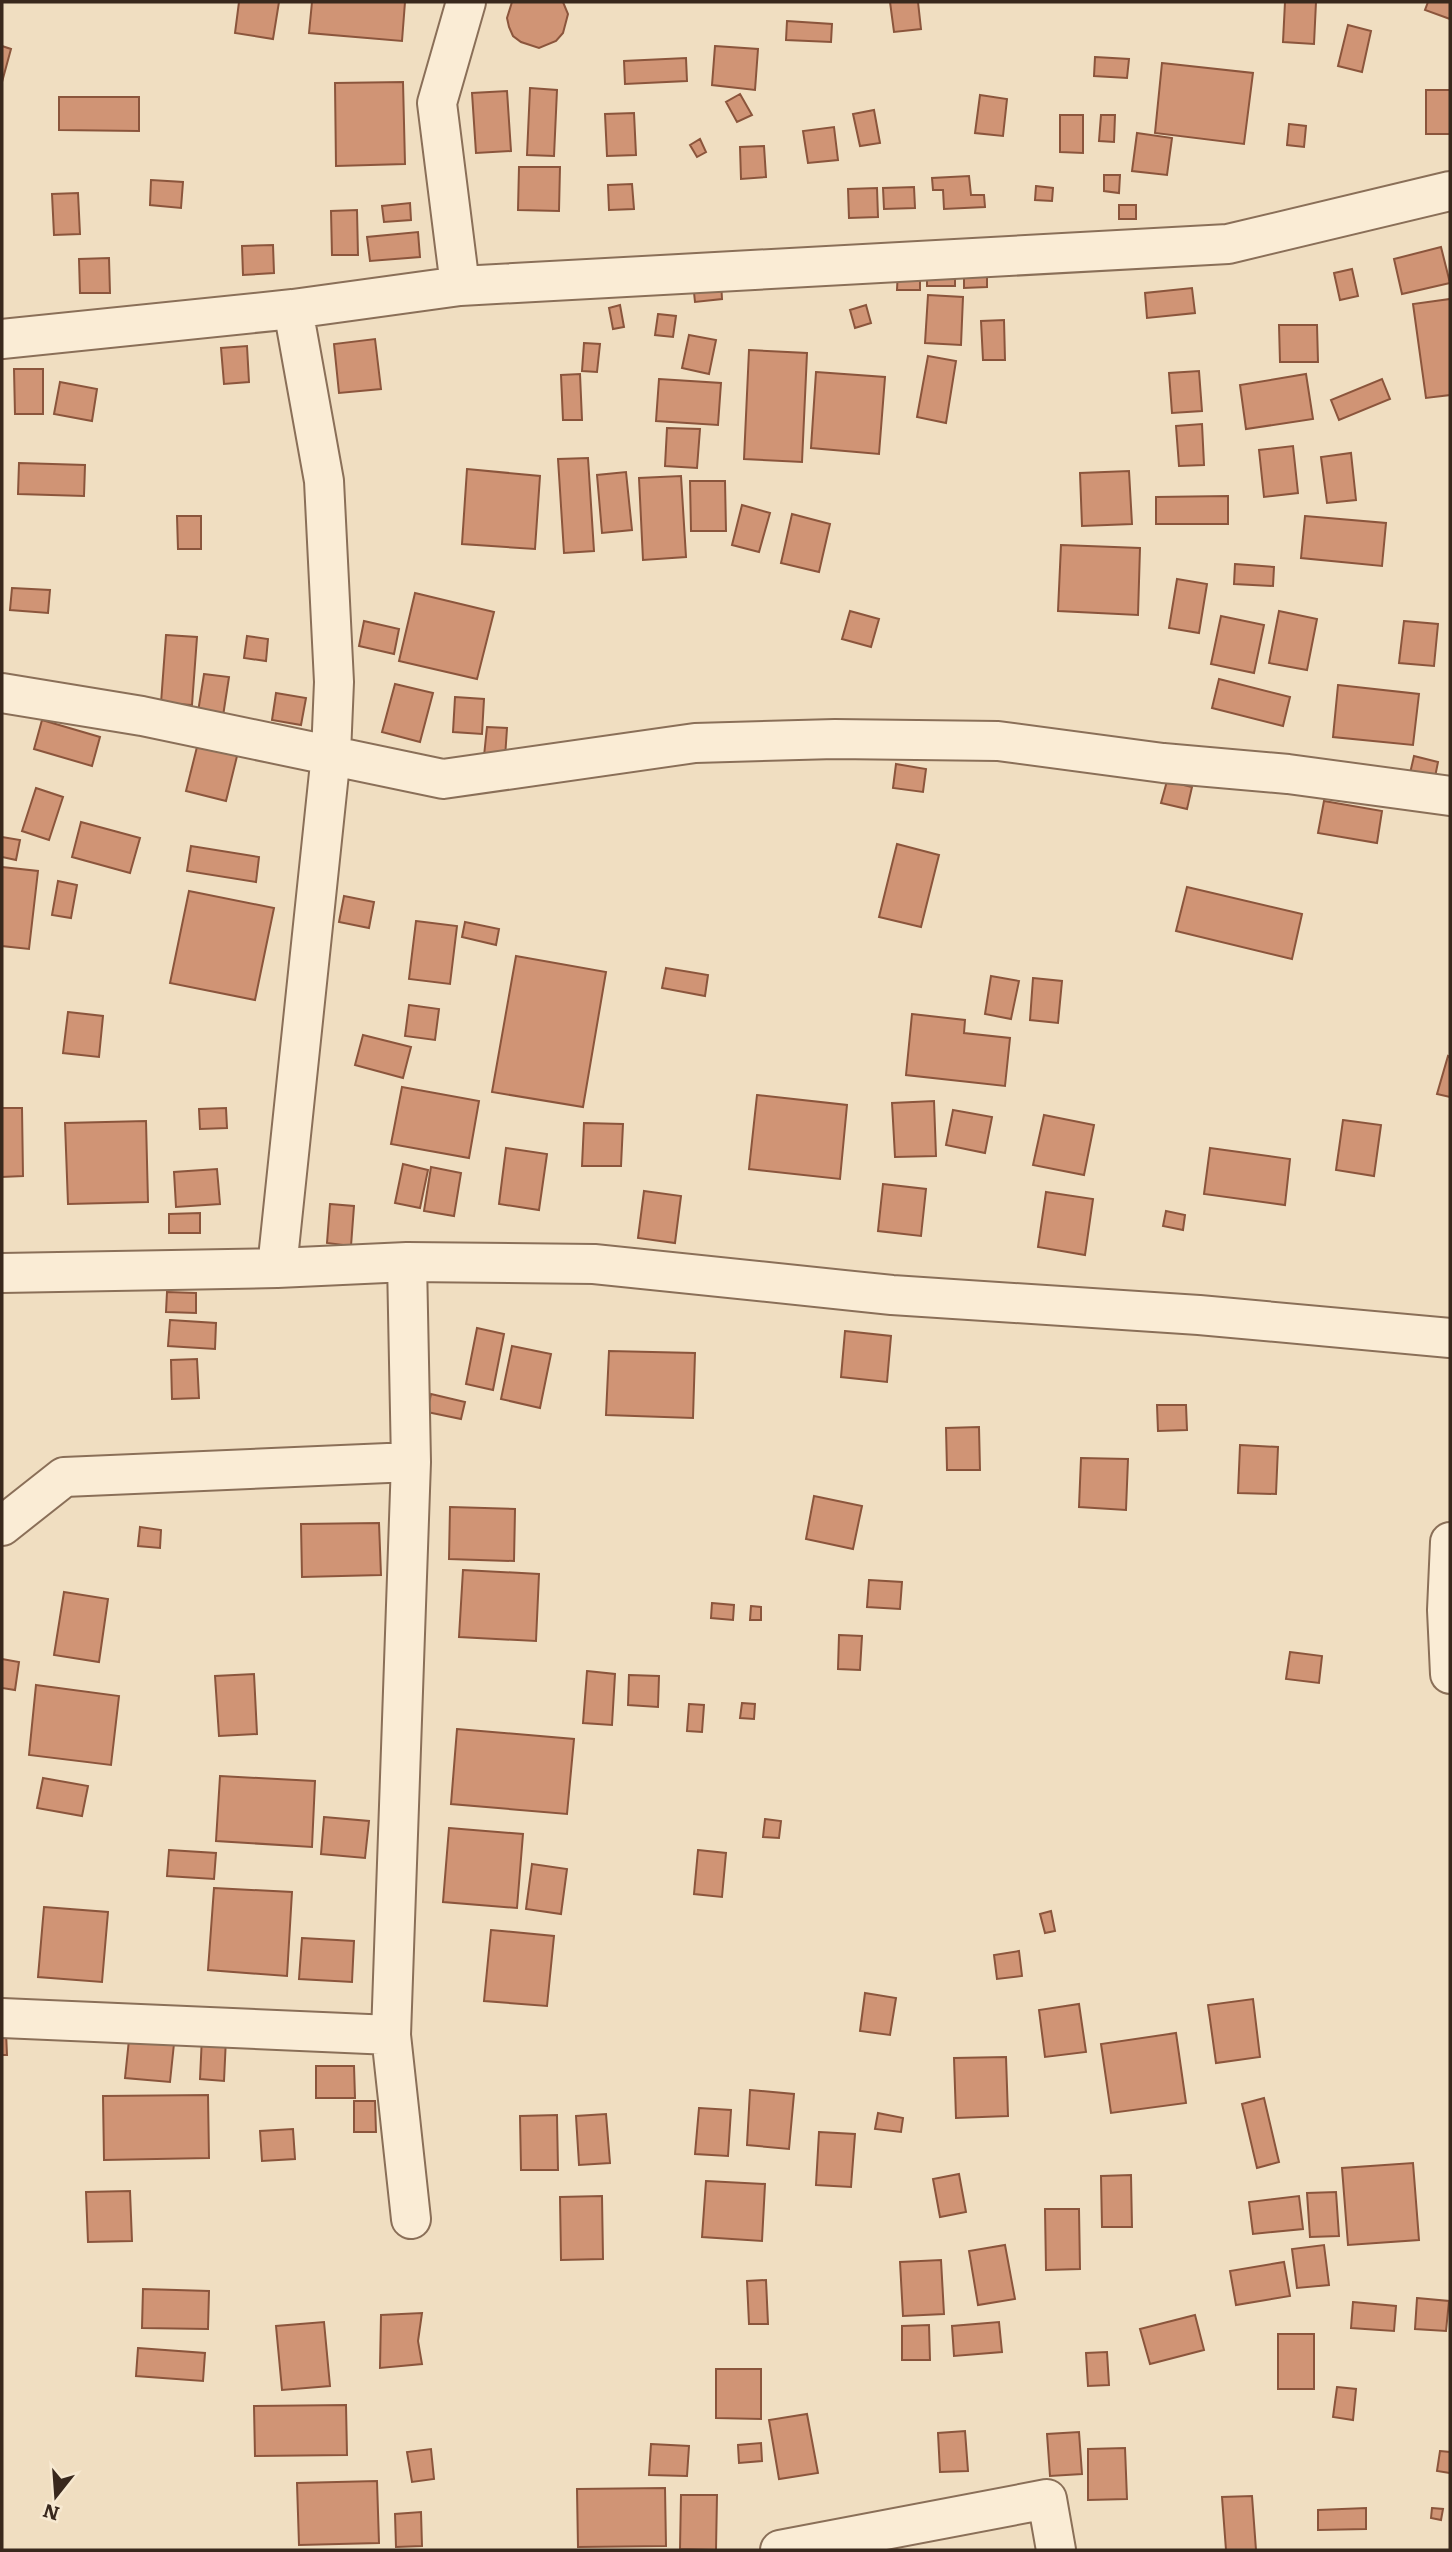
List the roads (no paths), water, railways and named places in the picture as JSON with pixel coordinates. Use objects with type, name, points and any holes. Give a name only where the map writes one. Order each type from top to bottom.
[{"type":"street","points":[[460,286],[438,103],[467,2]]},
{"type":"street","points":[[2,339],[293,309],[460,286],[1228,244],[1450,191]]},
{"type":"street","points":[[277,1268],[331,754],[334,682],[324,481],[293,309]]},
{"type":"street","points":[[2,693],[142,716],[443,779],[695,743],[835,739],[998,741],[1163,762],[1288,774],[1450,796]]},
{"type":"street","points":[[407,1262],[411,1462],[391,2035],[411,2219]]},
{"type":"street","points":[[2,1273],[277,1268],[407,1262],[594,1264],[892,1295],[1199,1314],[1450,1338]]},
{"type":"street","points":[[2,1526],[64,1477],[411,1462]]},
{"type":"street","points":[[1450,1542],[1447,1610],[1450,1674]]},
{"type":"street","points":[[2,2018],[391,2035]]},
{"type":"street","points":[[780,2550],[1047,2499],[1056,2550]]}]
